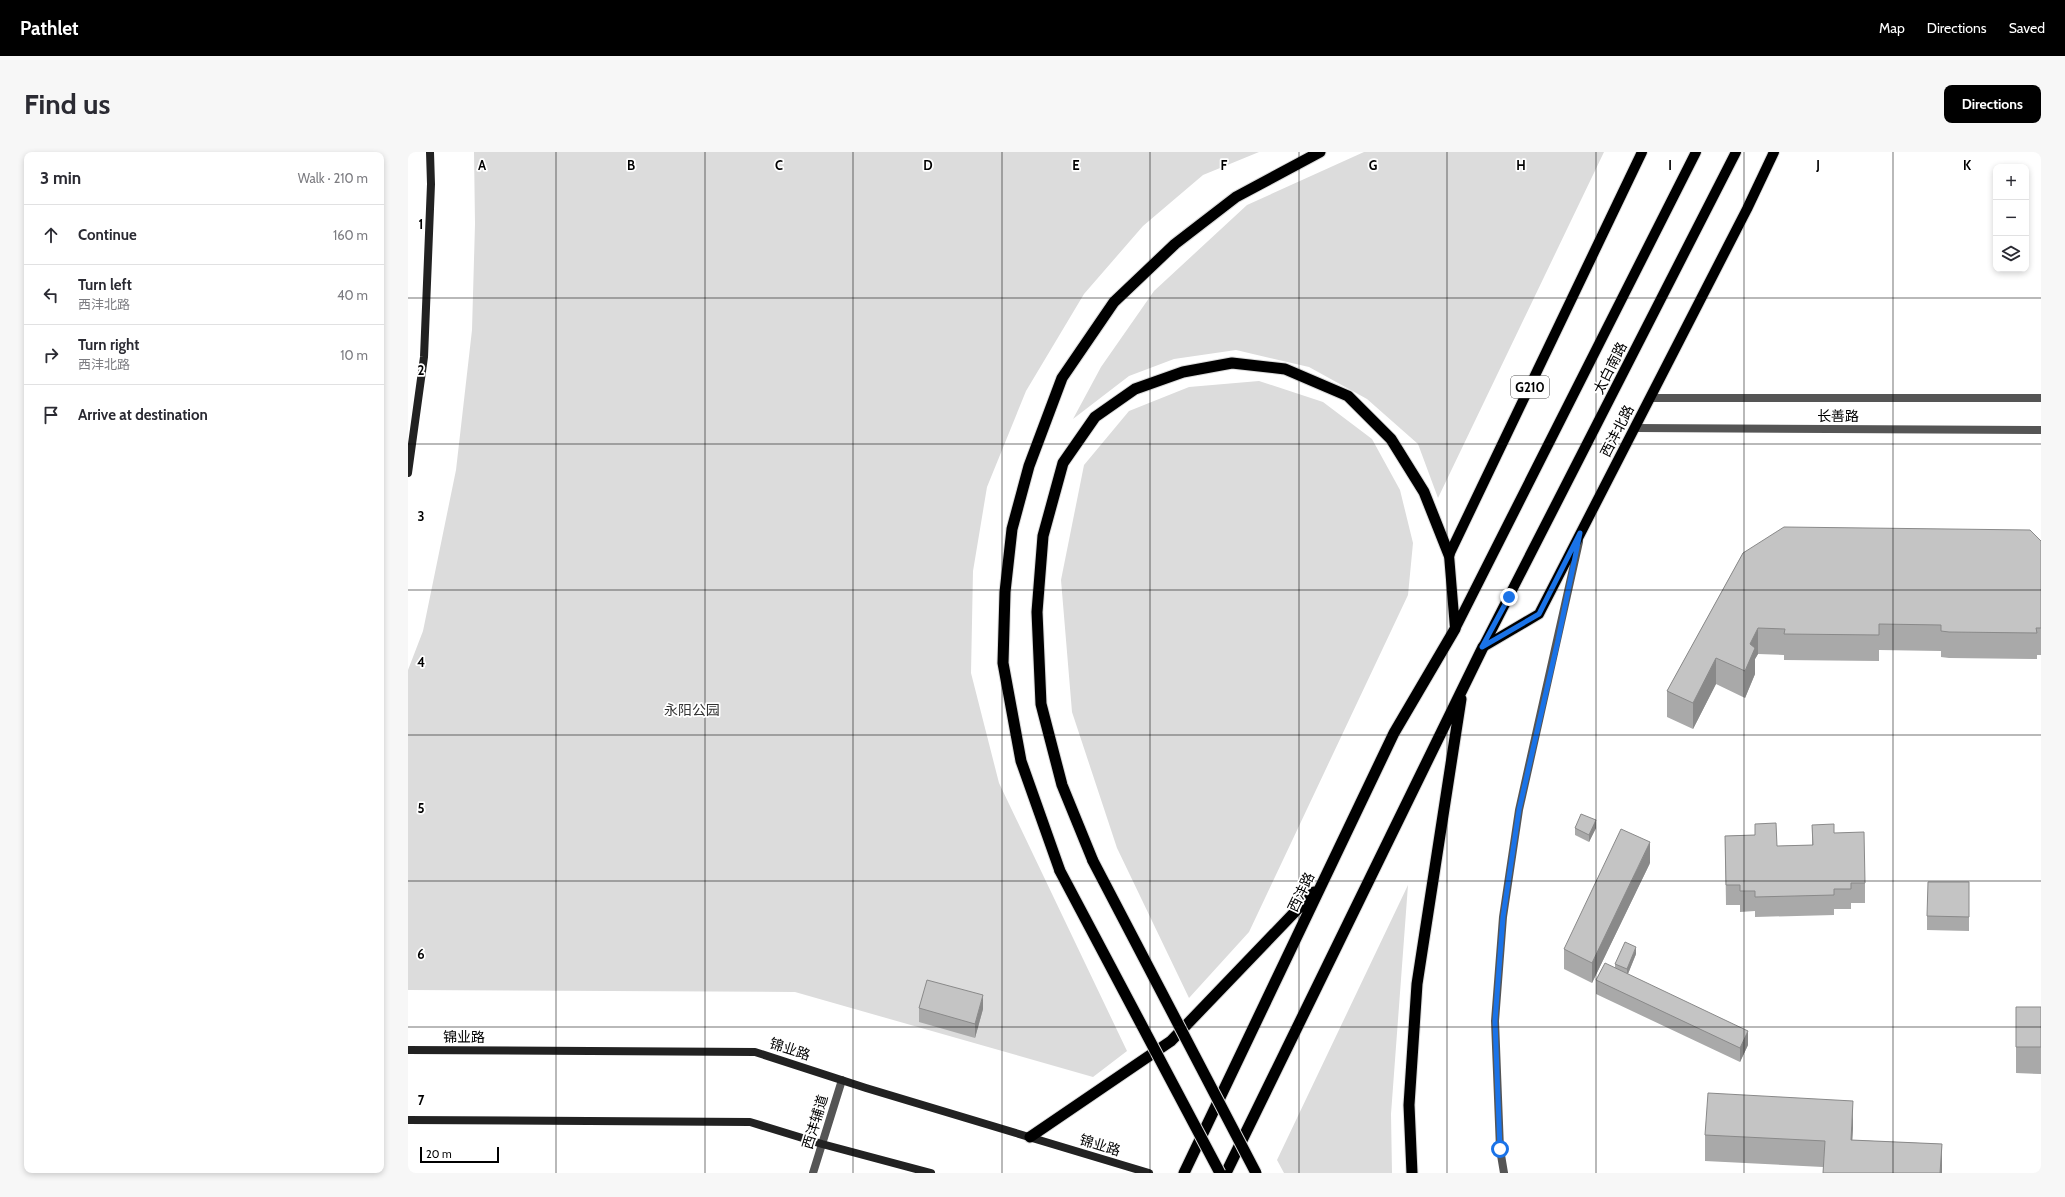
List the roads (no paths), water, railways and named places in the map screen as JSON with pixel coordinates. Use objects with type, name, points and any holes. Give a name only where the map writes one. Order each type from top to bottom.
[{"type":"highway","points":[[1220,1173],[1060,871],[1021,761],[1003,663],[1005,592],[1012,529],[1029,466],[1062,378],[1114,302],[1175,244],[1236,197],[1320,152]]},
{"type":"highway","points":[[1256,1173],[1093,861],[1062,786],[1041,704],[1037,612],[1043,536],[1063,463],[1094,417],[1134,389],[1182,372],[1232,363],[1285,369],[1348,396],[1390,439],[1424,492],[1449,555]]},
{"type":"highway","name":"西沣路","points":[[1184,1173],[1394,733],[1455,629]]},
{"type":"highway","points":[[1226,1173],[1482,647]]},
{"type":"highway","points":[[1412,1173],[1409,1104],[1417,984],[1462,688]]},
{"type":"highway","points":[[1030,1137],[1171,1041],[1322,884]]},
{"type":"main road","points":[[408,473],[424,357],[431,184],[430,152]]},
{"type":"main road","name":"G210","points":[[1449,555],[1642,152]]},
{"type":"main road","name":"太白南路","points":[[1455,629],[1696,152]]},
{"type":"main road","name":"太白南路","points":[[1482,647],[1736,152]]},
{"type":"main road","name":"西沣北路","points":[[1482,647],[1539,614],[1747,209],[1774,152]]},
{"type":"main road","points":[[1449,555],[1455,629]]},
{"type":"main road","name":"锦业路","points":[[408,1050],[754,1052],[1149,1173]]},
{"type":"main road","points":[[408,1120],[750,1122],[822,1144],[931,1173]]},
{"type":"main road","points":[[408,1125],[431,1120]]},
{"type":"street","name":"长善路","points":[[1650,398],[2041,398]]},
{"type":"street","name":"长善路","points":[[1635,428],[2041,430]]},
{"type":"street","points":[[1504,1173],[1500,1149],[1495,1021],[1503,917],[1519,810],[1558,640],[1580,533]]},
{"type":"street","name":"西沣辅道","points":[[813,1173],[842,1080]]},
{"type":"park label","name":"永阳公园","points":[[692,710]]}]
